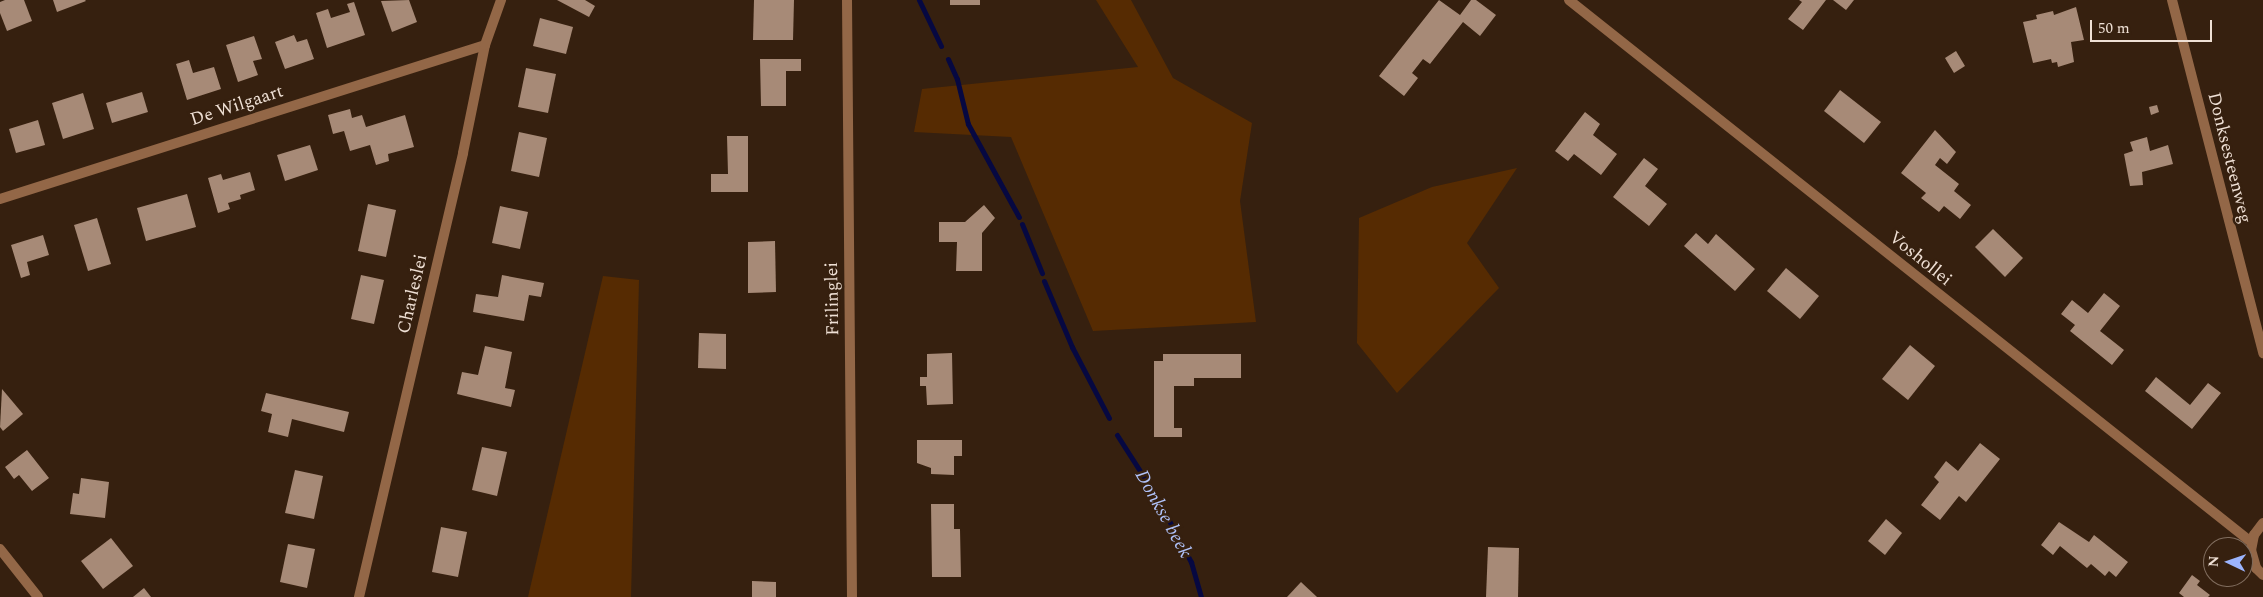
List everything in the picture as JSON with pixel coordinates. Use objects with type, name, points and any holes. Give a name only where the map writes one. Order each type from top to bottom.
[{"type":"street","name":"Charleslei","points":[[359,597],[463,153],[485,45],[501,0]]},
{"type":"street","name":"Frilinglei","points":[[847,0],[852,597]]},
{"type":"street","name":"Voshollei","points":[[1569,0],[2245,537]]},
{"type":"street","name":"Donksesteenweg","points":[[2172,0],[2263,353]]},
{"type":"street","name":"De Wilgaart","points":[[0,199],[485,45]]},
{"type":"street","points":[[2253,539],[2263,523]]},
{"type":"street","points":[[0,549],[38,597]]},
{"type":"street","points":[[2253,559],[2263,575]]},
{"type":"shaded area","points":[[1096,0],[1131,0],[1173,78],[1252,123],[1240,201],[1256,322],[1093,331],[1011,137],[914,132],[922,89],[1138,67]]},
{"type":"shaded area","points":[[1517,168],[1467,243],[1499,288],[1397,393],[1357,343],[1359,218],[1432,187]]},
{"type":"shaded area","points":[[603,276],[639,280],[631,597],[528,597]]},
{"type":"building","points":[[5,0],[24,0],[32,21],[7,31],[0,13],[0,2]]},
{"type":"building","points":[[53,0],[85,0],[86,1],[57,12]]},
{"type":"building","points":[[409,0],[417,22],[392,32],[381,1]]},
{"type":"building","points":[[557,0],[585,0],[595,6],[589,17]]},
{"type":"building","points":[[754,0],[794,0],[793,40],[753,40]]},
{"type":"building","points":[[950,0],[980,0],[980,5],[950,5]]},
{"type":"building","points":[[1439,0],[1460,15],[1471,0],[1476,0],[1496,15],[1480,36],[1463,22],[1430,64],[1423,59],[1412,73],[1418,78],[1404,96],[1379,76]]},
{"type":"building","points":[[1799,0],[1826,0],[1803,30],[1788,19],[1802,2]]},
{"type":"building","points":[[1833,0],[1854,0],[1846,10]]},
{"type":"building","points":[[354,2],[365,35],[327,48],[316,13],[328,9],[331,18],[350,12],[347,4]]},
{"type":"building","points":[[2076,7],[2084,40],[2071,42],[2074,62],[2058,67],[2057,62],[2052,63],[2051,59],[2033,63],[2023,22],[2037,19],[2036,15],[2053,11],[2054,15]]},
{"type":"building","points":[[540,18],[573,27],[566,54],[533,46]]},
{"type":"building","points":[[294,35],[297,42],[307,39],[314,59],[285,69],[275,42]]},
{"type":"building","points":[[254,36],[262,59],[253,61],[258,75],[238,82],[226,45]]},
{"type":"building","points":[[1956,51],[1965,66],[1954,73],[1945,58]]},
{"type":"building","points":[[760,59],[801,59],[801,71],[786,71],[786,106],[761,106]]},
{"type":"building","points":[[189,60],[193,73],[214,67],[221,89],[187,100],[176,64]]},
{"type":"building","points":[[526,68],[556,74],[548,113],[518,107]]},
{"type":"building","points":[[1840,90],[1881,122],[1864,143],[1824,111]]},
{"type":"building","points":[[142,92],[148,112],[112,123],[106,103]]},
{"type":"building","points":[[83,93],[94,129],[63,139],[52,103]]},
{"type":"building","points":[[2157,105],[2159,112],[2151,115],[2149,107]]},
{"type":"building","points":[[350,109],[352,118],[362,115],[366,127],[405,115],[414,147],[388,154],[389,161],[376,165],[370,145],[350,151],[344,131],[333,134],[328,115]]},
{"type":"building","points":[[1585,112],[1600,124],[1593,135],[1617,154],[1601,175],[1574,154],[1568,161],[1555,151]]},
{"type":"building","points":[[38,120],[45,145],[16,153],[9,129]]},
{"type":"building","points":[[1935,130],[1956,152],[1947,164],[1940,158],[1935,165],[1959,184],[1954,191],[1971,205],[1960,219],[1944,206],[1939,212],[1921,198],[1926,193],[1901,173]]},
{"type":"building","points":[[519,132],[547,138],[539,177],[511,171]]},
{"type":"building","points":[[727,136],[748,136],[748,192],[711,192],[711,174],[728,174]]},
{"type":"building","points":[[2147,137],[2150,151],[2168,145],[2173,164],[2142,172],[2143,185],[2130,186],[2124,154],[2133,151],[2130,142]]},
{"type":"building","points":[[310,145],[318,170],[285,181],[277,155]]},
{"type":"building","points":[[1644,158],[1658,169],[1645,186],[1667,204],[1649,226],[1613,197]]},
{"type":"building","points":[[250,172],[255,190],[240,195],[241,199],[228,203],[230,209],[218,213],[208,178],[221,174],[223,180]]},
{"type":"building","points":[[187,194],[196,227],[146,241],[137,208]]},
{"type":"building","points":[[368,204],[396,210],[386,257],[358,251]]},
{"type":"building","points":[[984,205],[995,218],[982,233],[982,271],[956,271],[957,242],[939,242],[939,222],[965,222]]},
{"type":"building","points":[[500,206],[528,212],[520,249],[492,243]]},
{"type":"building","points":[[97,218],[111,264],[88,271],[74,225]]},
{"type":"building","points":[[1993,229],[2023,258],[2005,277],[1975,247]]},
{"type":"building","points":[[1696,233],[1708,244],[1716,234],[1755,269],[1735,291],[1684,246]]},
{"type":"building","points":[[43,235],[49,255],[27,262],[30,275],[21,278],[11,245]]},
{"type":"building","points":[[775,241],[776,292],[748,293],[748,242]]},
{"type":"building","points":[[1786,268],[1819,296],[1800,319],[1767,291]]},
{"type":"building","points":[[361,275],[384,280],[374,324],[351,319]]},
{"type":"building","points":[[502,275],[544,283],[541,297],[529,295],[524,321],[473,312],[476,294],[498,297]]},
{"type":"building","points":[[2104,293],[2120,306],[2100,331],[2124,350],[2112,365],[2070,331],[2075,325],[2061,314],[2072,300],[2088,313]]},
{"type":"building","points":[[699,333],[726,334],[726,369],[698,368]]},
{"type":"building","points":[[1910,345],[1935,366],[1908,400],[1882,379]]},
{"type":"building","points":[[485,346],[512,352],[505,388],[515,390],[511,407],[457,394],[462,372],[478,375]]},
{"type":"building","points":[[952,353],[953,404],[927,405],[926,386],[920,386],[920,377],[927,377],[927,354]]},
{"type":"building","points":[[1163,354],[1241,354],[1241,378],[1194,378],[1194,386],[1174,386],[1174,428],[1182,428],[1182,437],[1154,437],[1154,361],[1163,361]]},
{"type":"building","points":[[2156,377],[2190,405],[2208,383],[2221,393],[2192,429],[2145,391]]},
{"type":"building","points":[[2,389],[23,414],[3,431],[0,427]]},
{"type":"building","points":[[266,393],[349,412],[344,432],[292,419],[288,437],[268,432],[272,414],[261,411]]},
{"type":"building","points":[[917,440],[962,440],[962,456],[954,456],[954,475],[931,474],[931,468],[917,463]]},
{"type":"building","points":[[1980,443],[2000,459],[1966,502],[1959,496],[1940,520],[1921,505],[1939,482],[1934,477],[1946,461],[1958,471]]},
{"type":"building","points":[[482,447],[507,452],[497,496],[472,490]]},
{"type":"building","points":[[27,450],[49,478],[32,491],[19,475],[14,479],[5,467]]},
{"type":"building","points":[[295,470],[323,476],[314,519],[285,513]]},
{"type":"building","points":[[81,478],[109,482],[105,518],[70,514],[73,493],[79,494]]},
{"type":"building","points":[[931,504],[954,504],[954,529],[960,529],[961,577],[932,577]]},
{"type":"building","points":[[1886,519],[1902,533],[1885,555],[1868,541]]},
{"type":"building","points":[[2059,522],[2089,542],[2094,535],[2128,562],[2116,577],[2109,571],[2105,576],[2091,564],[2087,568],[2060,546],[2053,555],[2041,545]]},
{"type":"building","points":[[441,527],[467,532],[458,577],[432,572]]},
{"type":"building","points":[[111,538],[133,566],[103,589],[81,561]]},
{"type":"building","points":[[288,544],[315,549],[307,588],[280,582]]},
{"type":"building","points":[[1488,547],[1519,548],[1518,597],[1486,597]]},
{"type":"building","points":[[2192,575],[2200,581],[2197,585],[2210,595],[2208,597],[2184,597],[2179,593]]},
{"type":"building","points":[[752,581],[776,582],[776,597],[752,597]]},
{"type":"building","points":[[1301,582],[1317,597],[1287,597]]},
{"type":"building","points":[[144,588],[151,597],[133,597]]},
{"type":"waterway","name":"Donkse beek","points":[[919,0],[941,46]]},
{"type":"waterway","name":"Donkse beek","points":[[948,59],[957,79],[968,124],[1019,217]]},
{"type":"waterway","name":"Donkse beek","points":[[1022,224],[1042,273]]},
{"type":"waterway","name":"Donkse beek","points":[[1044,281],[1072,347],[1109,418]]},
{"type":"waterway","name":"Donkse beek","points":[[1117,435],[1156,496],[1191,562],[1201,597]]}]
